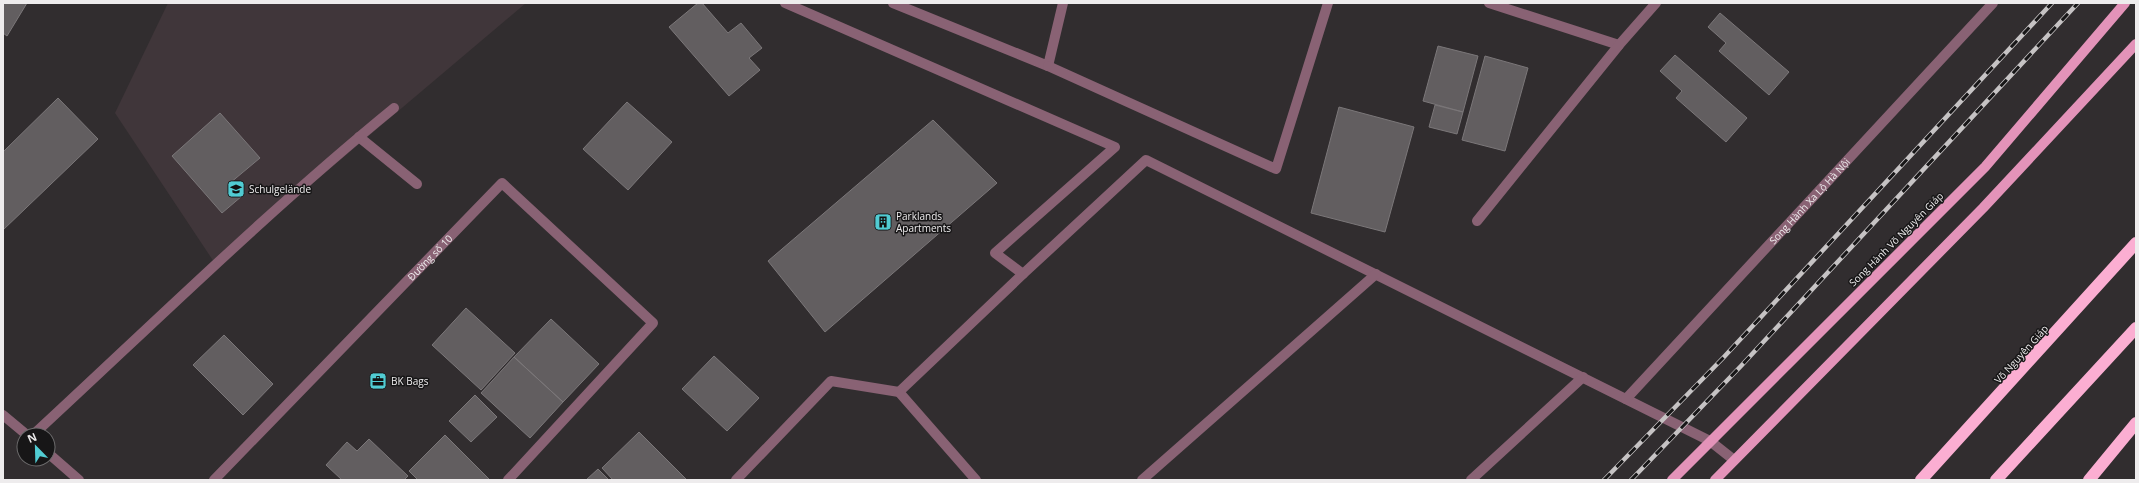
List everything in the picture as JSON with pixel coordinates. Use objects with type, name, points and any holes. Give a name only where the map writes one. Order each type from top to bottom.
[{"type":"highway","name":"Võ Nguyên Giáp","points":[[1922,480],[2136,243]]},
{"type":"highway","points":[[1996,480],[2136,328]]},
{"type":"highway","points":[[2088,480],[2136,423]]},
{"type":"main road","name":"Song Hành Võ Nguyên Giáp","points":[[1672,480],[1985,167],[2125,3]]},
{"type":"main road","points":[[1715,480],[1983,208],[2121,63],[2136,44]]},
{"type":"street","points":[[785,3],[1116,147],[995,253],[1023,274]]},
{"type":"street","points":[[893,3],[1048,66],[1276,169],[1328,3]]},
{"type":"street","points":[[1048,66],[1063,3]]},
{"type":"street","points":[[1489,3],[1619,45]]},
{"type":"street","points":[[1477,222],[1619,45],[1656,3]]},
{"type":"street","name":"Song Hành Xa Lộ Hà Nội","points":[[1626,399],[1994,3]]},
{"type":"street","points":[[42,427],[216,265],[359,137],[394,108]]},
{"type":"street","points":[[359,137],[417,184]]},
{"type":"street","points":[[899,392],[1146,160],[1710,441],[1734,460]]},
{"type":"street","name":"Đường số 10","points":[[214,480],[502,183],[653,324],[508,480]]},
{"type":"street","points":[[1142,480],[1376,274]]},
{"type":"street","points":[[1471,480],[1583,377]]},
{"type":"street","points":[[736,480],[831,381],[899,392],[976,480]]},
{"type":"street","points":[[3,415],[17,427]]},
{"type":"street","points":[[56,460],[79,480]]},
{"type":"shaded area","name":"Schulgelände","points":[[168,3],[526,3],[216,265],[115,113]]},
{"type":"building","points":[[3,3],[27,3],[7,36],[3,33]]},
{"type":"building","points":[[698,3],[702,3],[728,33],[741,23],[762,48],[749,58],[760,70],[729,96],[669,27]]},
{"type":"building","points":[[1720,13],[1789,72],[1769,95],[1719,51],[1726,43],[1708,27]]},
{"type":"building","points":[[1438,46],[1478,56],[1463,112],[1423,101]]},
{"type":"building","points":[[1675,55],[1747,118],[1726,142],[1676,98],[1682,91],[1660,71]]},
{"type":"building","points":[[1485,56],[1528,68],[1505,151],[1462,140]]},
{"type":"building","points":[[58,98],[98,139],[3,230],[3,152]]},
{"type":"building","points":[[627,102],[672,142],[628,190],[583,149]]},
{"type":"building","points":[[1435,105],[1463,112],[1457,134],[1429,127]]},
{"type":"building","points":[[1339,107],[1414,127],[1385,232],[1311,213]]},
{"type":"building","points":[[220,113],[260,158],[230,183],[242,196],[222,213],[172,156]]},
{"type":"building","name":"Parklands Apartments","points":[[933,120],[997,183],[825,332],[768,261]]},
{"type":"building","points":[[466,308],[515,353],[481,390],[432,345]]},
{"type":"building","points":[[551,319],[599,364],[563,402],[514,357]]},
{"type":"building","points":[[224,335],[273,384],[243,415],[193,365]]},
{"type":"building","points":[[714,356],[759,398],[727,431],[682,389]]},
{"type":"building","points":[[514,357],[563,402],[530,438],[481,393]]},
{"type":"building","points":[[475,395],[497,417],[471,442],[449,421]]},
{"type":"building","points":[[639,432],[687,480],[613,480],[602,468]]},
{"type":"building","points":[[445,435],[490,480],[418,480],[409,471]]},
{"type":"building","points":[[369,439],[408,476],[404,480],[342,480],[326,465],[347,442],[357,451]]},
{"type":"building","points":[[598,469],[609,480],[586,480]]},
{"type":"railway","points":[[1604,480],[1723,358],[2052,3]]},
{"type":"railway","points":[[1631,480],[1741,366],[2078,3]]},
{"type":"place","name":"Schulgelände","points":[[236,189]]},
{"type":"place","name":"Parklands Apartments","points":[[883,222]]},
{"type":"place","name":"BK Bags","points":[[378,381]]}]
